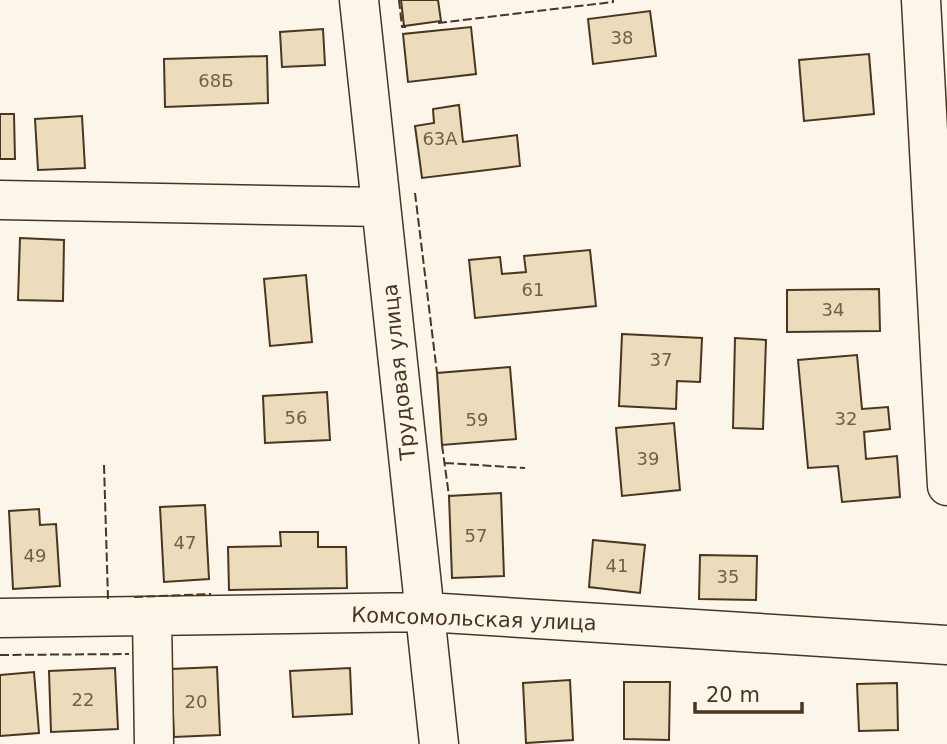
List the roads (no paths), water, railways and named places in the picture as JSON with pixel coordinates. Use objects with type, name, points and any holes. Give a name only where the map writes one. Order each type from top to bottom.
[{"type":"street","name":"Трудовая улица","points":[[359,0],[439,744]]},
{"type":"street","points":[[920,0],[947,486]]},
{"type":"street","points":[[0,200],[381,207]]},
{"type":"street","name":"Комсомольская улица","points":[[0,618],[426,612],[947,645]]},
{"type":"street","points":[[152,616],[154,744]]}]
